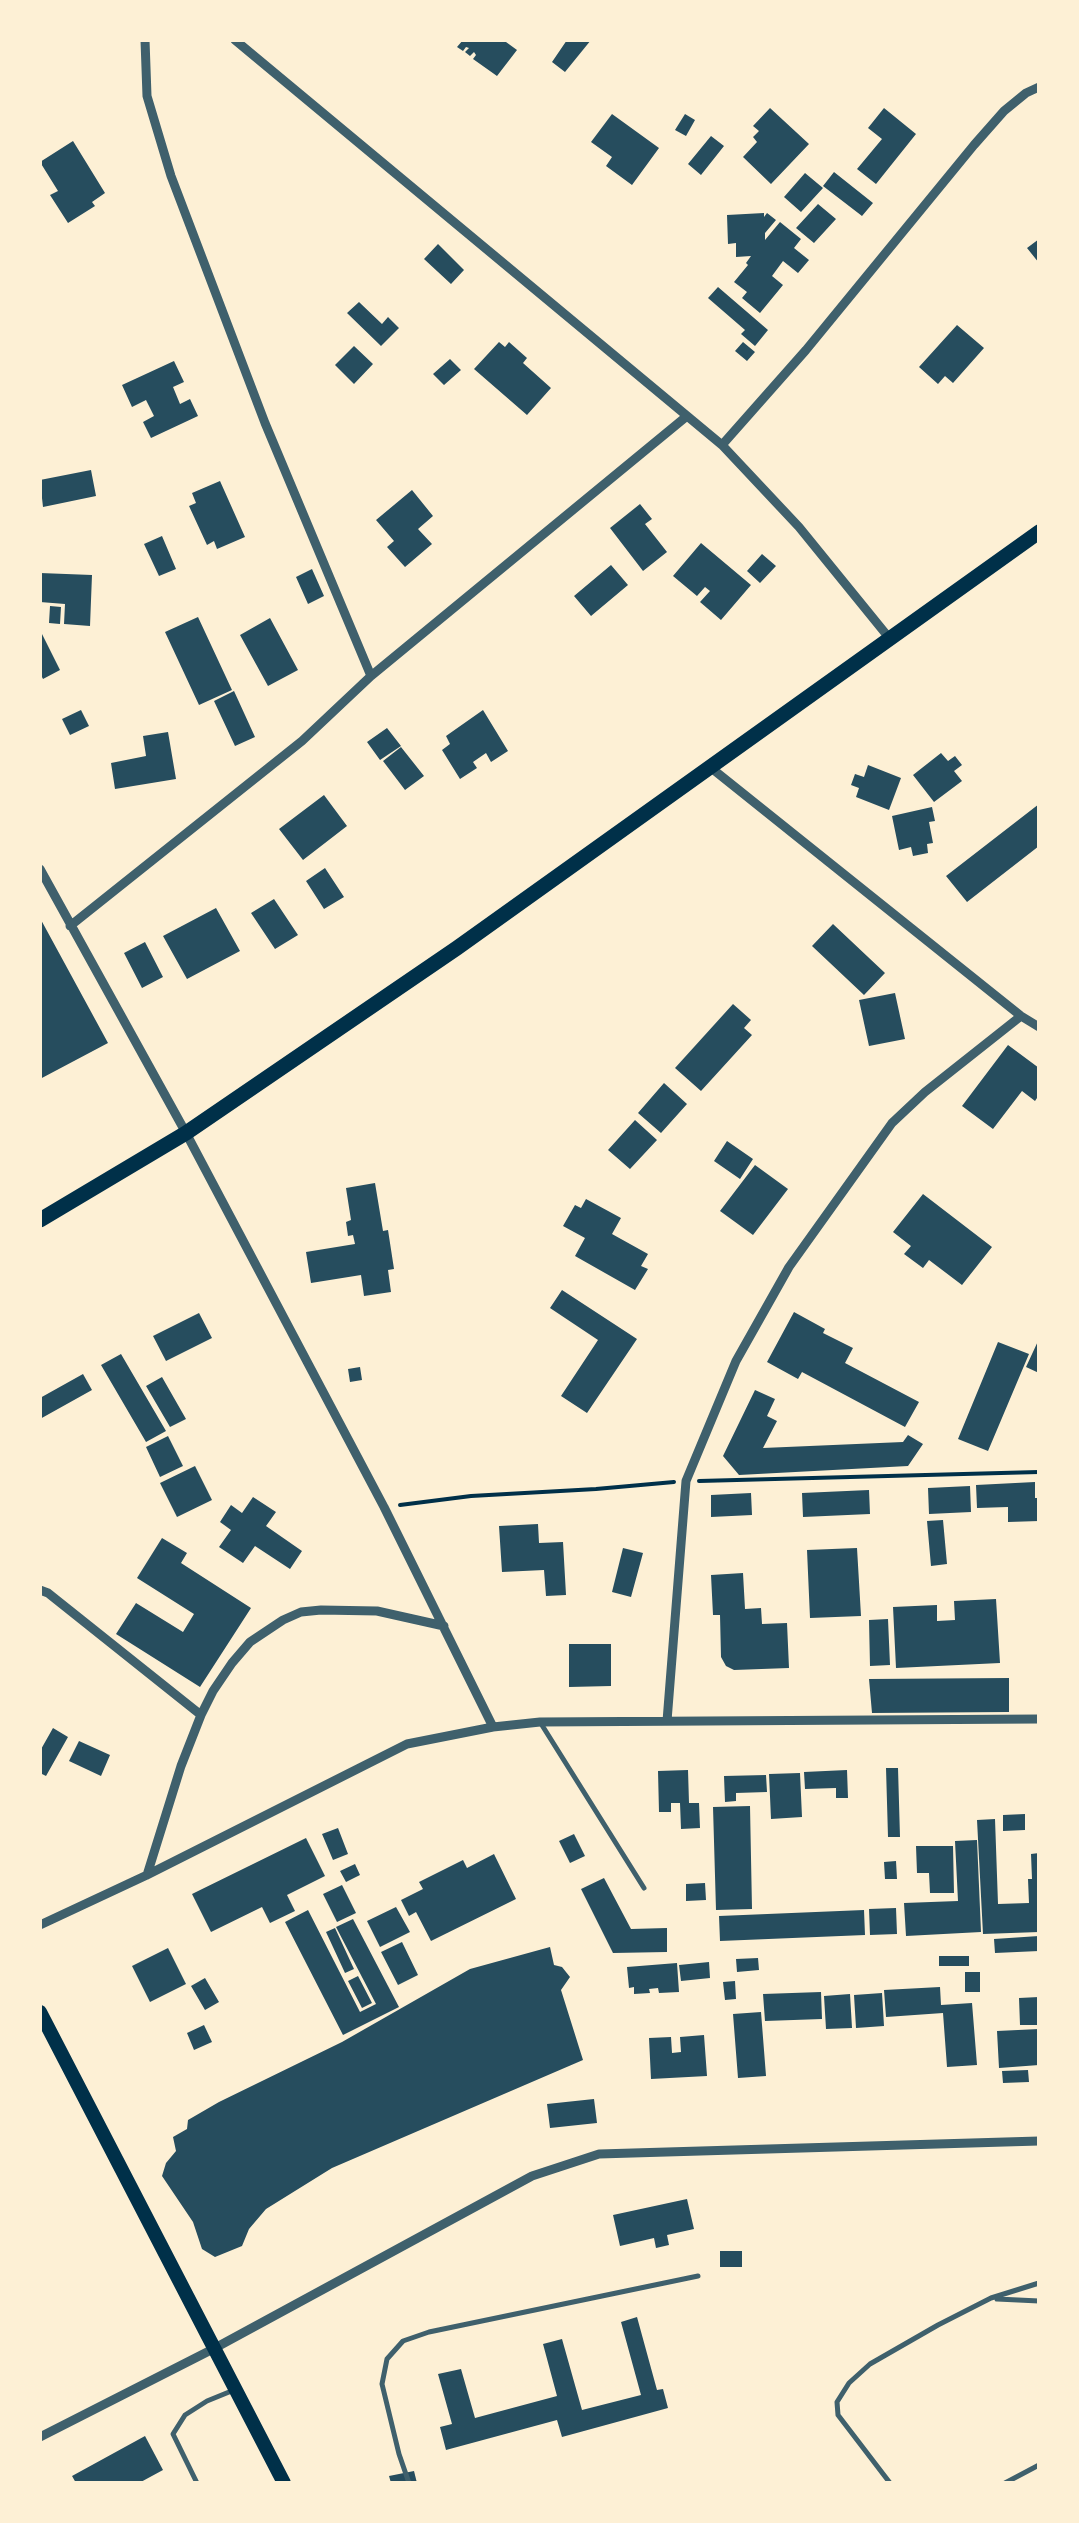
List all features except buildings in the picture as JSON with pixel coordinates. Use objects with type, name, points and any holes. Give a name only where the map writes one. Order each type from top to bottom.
[{"type":"highway","points":[[40,1220],[186,1133],[457,948],[1039,532]]},
{"type":"main road","points":[[40,2012],[284,2483]]},
{"type":"street","points":[[146,40],[147,96],[171,176],[265,423],[371,676]]},
{"type":"street","points":[[236,40],[722,445],[799,528],[890,638]]},
{"type":"street","points":[[722,445],[1004,111],[1039,86]]},
{"type":"street","points":[[70,926],[302,741],[371,676],[687,416]]},
{"type":"street","points":[[710,767],[1039,1026]]},
{"type":"street","points":[[40,869],[186,1133],[384,1507],[493,1727]]},
{"type":"street","points":[[666,1720],[686,1481],[736,1361],[789,1267],[892,1123],[1022,1016]]},
{"type":"street","points":[[40,1590],[201,1715]]},
{"type":"street","points":[[147,1874],[201,1715],[232,1663],[250,1642],[302,1612],[377,1610],[444,1626]]},
{"type":"street","points":[[40,1925],[407,1744],[540,1722],[1039,1719]]},
{"type":"street","points":[[40,2437],[532,2176],[599,2154],[1039,2141]]},
{"type":"lane","points":[[540,1722],[644,1888]]},
{"type":"lane","points":[[409,2483],[382,2384],[388,2359],[402,2341],[698,2276]]},
{"type":"lane","points":[[890,2483],[838,2415],[837,2402],[850,2383],[870,2364],[938,2324],[991,2298],[1039,2283]]},
{"type":"lane","points":[[991,2298],[1039,2301]]},
{"type":"lane","points":[[197,2483],[173,2434],[185,2415],[236,2389]]},
{"type":"lane","points":[[1005,2483],[1039,2465]]},
{"type":"path","points":[[384,1507],[471,1496],[686,1481],[1039,1472]]}]
